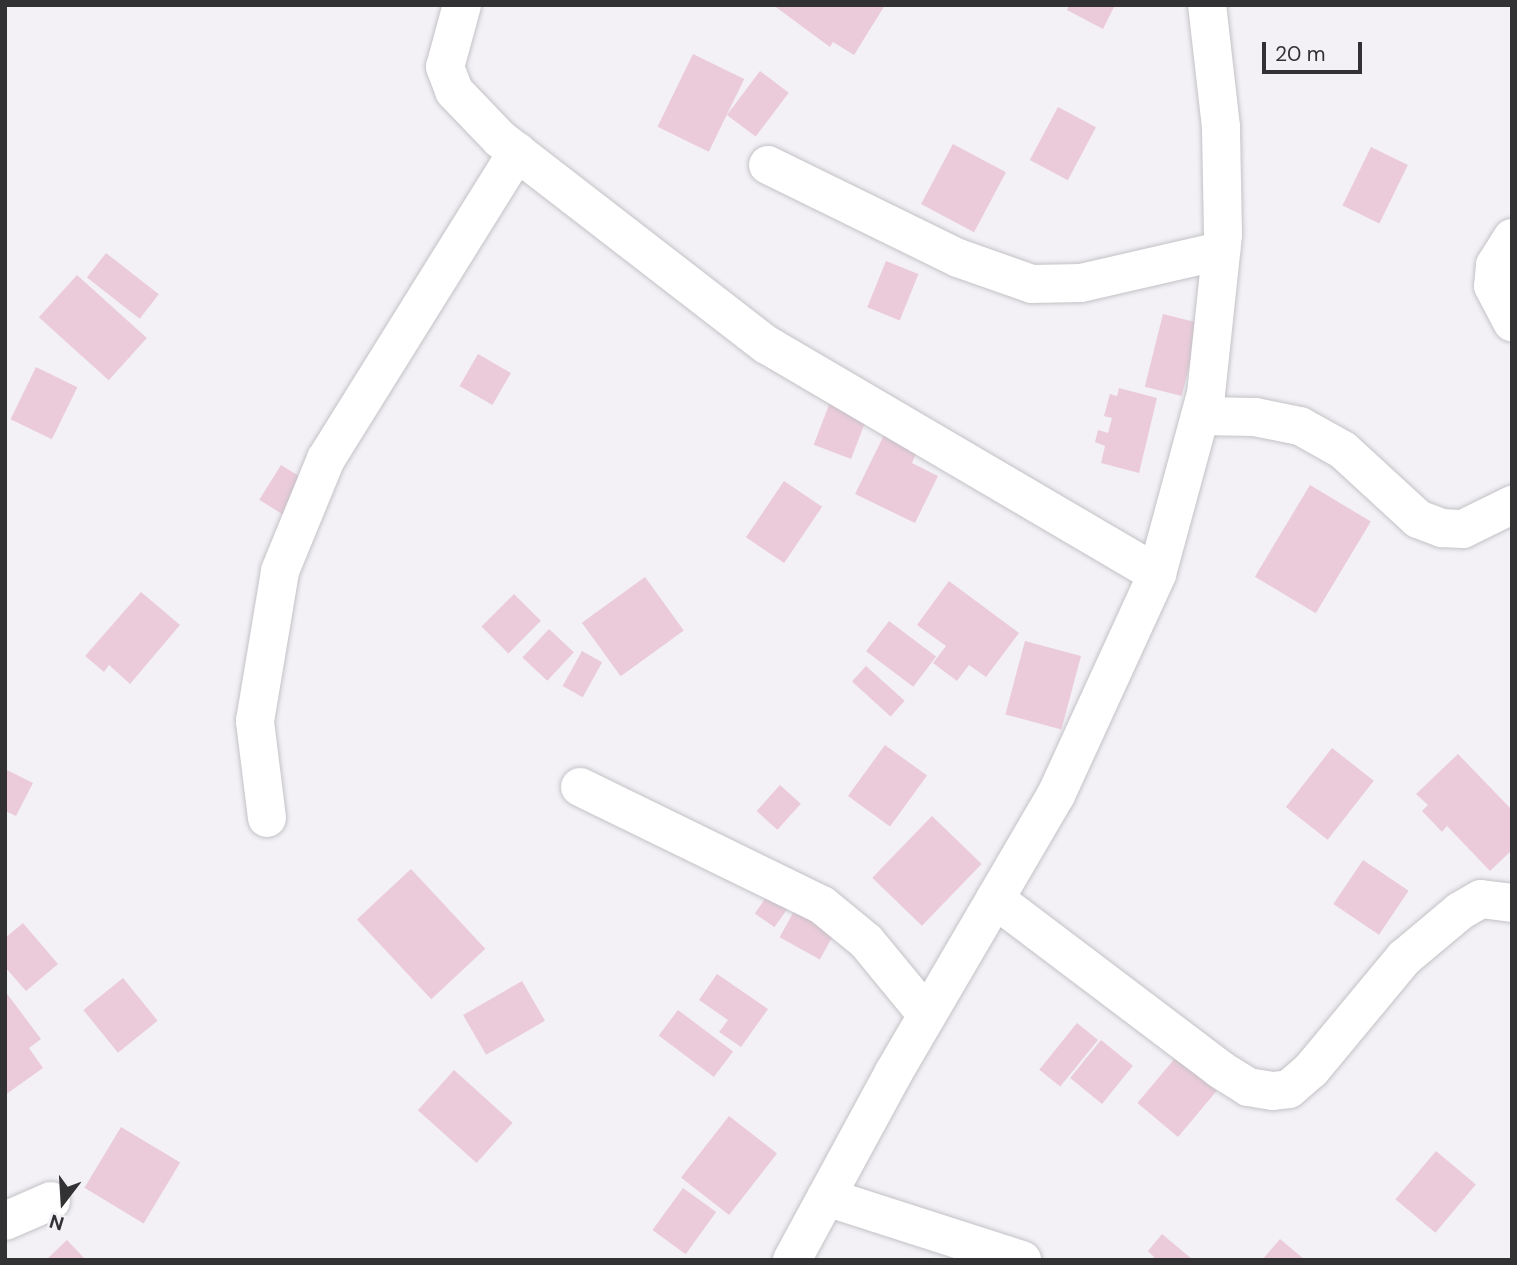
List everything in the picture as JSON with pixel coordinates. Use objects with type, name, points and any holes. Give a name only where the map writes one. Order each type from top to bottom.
[{"type":"street","points":[[461,5],[445,66],[454,90],[517,152],[767,345],[1157,574]]},
{"type":"street","points":[[792,1260],[927,1015],[1056,795],[1157,574],[1200,416],[1221,251],[1221,127],[1207,5]]},
{"type":"street","points":[[267,818],[255,721],[280,571],[326,459],[517,152]]},
{"type":"street","points":[[768,165],[958,258],[1032,284],[1081,283],[1221,251]]},
{"type":"street","points":[[1512,238],[1495,265],[1493,286],[1512,322]]},
{"type":"street","points":[[1200,416],[1255,417],[1300,426],[1343,450],[1418,519],[1442,528],[1463,529],[1512,505]]},
{"type":"street","points":[[580,787],[822,905],[866,941],[927,1015]]},
{"type":"street","points":[[995,899],[1221,1070],[1248,1087],[1273,1091],[1289,1089],[1311,1070],[1404,958],[1460,911],[1481,899],[1512,903]]},
{"type":"street","points":[[826,1197],[1022,1260]]},
{"type":"street","points":[[5,1221],[51,1201]]},
{"type":"building","points":[[773,5],[885,5],[854,55],[833,42],[830,47]]},
{"type":"building","points":[[1069,5],[1115,5],[1103,29],[1067,10]]},
{"type":"building","points":[[693,54],[744,79],[709,152],[657,127]]},
{"type":"building","points":[[760,71],[789,93],[756,137],[727,115]]},
{"type":"building","points":[[1058,107],[1096,127],[1068,180],[1030,160]]},
{"type":"building","points":[[953,144],[1006,172],[974,232],[921,204]]},
{"type":"building","points":[[1371,147],[1408,165],[1379,223],[1343,205]]},
{"type":"building","points":[[106,253],[159,294],[140,319],[87,277]]},
{"type":"building","points":[[886,261],[918,274],[900,320],[867,307]]},
{"type":"building","points":[[77,275],[147,338],[109,380],[39,317]]},
{"type":"building","points":[[1163,314],[1200,323],[1182,396],[1145,387]]},
{"type":"building","points":[[478,354],[511,373],[492,405],[460,386]]},
{"type":"building","points":[[36,367],[77,387],[52,439],[11,419]]},
{"type":"building","points":[[837,384],[874,398],[851,459],[814,445]]},
{"type":"building","points":[[1119,388],[1157,398],[1139,473],[1101,463],[1105,446],[1095,442],[1098,430],[1108,433],[1112,418],[1104,416],[1110,394],[1117,396]]},
{"type":"building","points":[[884,435],[917,451],[912,463],[938,476],[915,523],[855,494]]},
{"type":"building","points":[[281,465],[325,493],[303,527],[259,500]]},
{"type":"building","points":[[784,481],[822,507],[784,563],[746,537]]},
{"type":"building","points":[[1310,485],[1371,522],[1316,613],[1255,577]]},
{"type":"building","points":[[645,577],[684,630],[621,676],[582,623]]},
{"type":"building","points":[[949,581],[1019,633],[986,677],[969,665],[957,681],[933,663],[946,646],[917,625]]},
{"type":"building","points":[[141,592],[180,625],[130,684],[109,665],[104,672],[85,656]]},
{"type":"building","points":[[514,594],[541,621],[508,653],[481,627]]},
{"type":"building","points":[[889,621],[936,657],[913,687],[866,651]]},
{"type":"building","points":[[549,629],[574,652],[547,681],[522,658]]},
{"type":"building","points":[[1025,641],[1081,656],[1061,729],[1005,714]]},
{"type":"building","points":[[582,651],[602,662],[583,697],[563,686]]},
{"type":"building","points":[[866,666],[905,701],[891,716],[852,682]]},
{"type":"building","points":[[885,745],[927,776],[890,827],[848,796]]},
{"type":"building","points":[[1332,748],[1374,781],[1328,840],[1286,807]]},
{"type":"building","points":[[1458,754],[1512,810],[1512,850],[1490,871],[1447,826],[1442,832],[1422,811],[1428,805],[1416,794]]},
{"type":"building","points":[[5,769],[33,783],[16,816],[5,811]]},
{"type":"building","points":[[780,785],[801,804],[777,830],[757,811]]},
{"type":"building","points":[[932,816],[982,864],[922,926],[872,878]]},
{"type":"building","points":[[1363,860],[1409,891],[1379,935],[1333,904]]},
{"type":"building","points":[[411,869],[485,949],[431,999],[357,919]]},
{"type":"building","points":[[772,889],[792,903],[774,927],[755,914]]},
{"type":"building","points":[[798,904],[838,926],[820,960],[780,937]]},
{"type":"building","points":[[23,923],[58,964],[26,991],[5,967],[5,938]]},
{"type":"building","points":[[717,974],[768,1009],[741,1047],[719,1032],[728,1020],[699,1000]]},
{"type":"building","points":[[123,978],[158,1021],[118,1053],[83,1010]]},
{"type":"building","points":[[522,981],[545,1021],[486,1055],[463,1015]]},
{"type":"building","points":[[5,991],[41,1039],[29,1048],[43,1068],[5,1095]]},
{"type":"building","points":[[678,1010],[733,1052],[714,1077],[659,1036]]},
{"type":"building","points":[[1077,1023],[1098,1040],[1060,1087],[1039,1070]]},
{"type":"building","points":[[1101,1040],[1133,1066],[1102,1104],[1070,1078]]},
{"type":"building","points":[[1176,1057],[1217,1091],[1178,1137],[1137,1103]]},
{"type":"building","points":[[454,1070],[513,1123],[477,1163],[418,1110]]},
{"type":"building","points":[[729,1116],[777,1154],[729,1215],[681,1177]]},
{"type":"building","points":[[121,1127],[180,1163],[144,1223],[84,1188]]},
{"type":"building","points":[[1436,1151],[1476,1184],[1435,1233],[1396,1199]]},
{"type":"building","points":[[683,1188],[716,1212],[686,1254],[652,1230]]},
{"type":"building","points":[[1162,1234],[1193,1260],[1152,1260],[1154,1257],[1148,1251]]},
{"type":"building","points":[[1280,1239],[1305,1260],[1262,1260]]},
{"type":"building","points":[[67,1240],[86,1260],[46,1260]]}]
